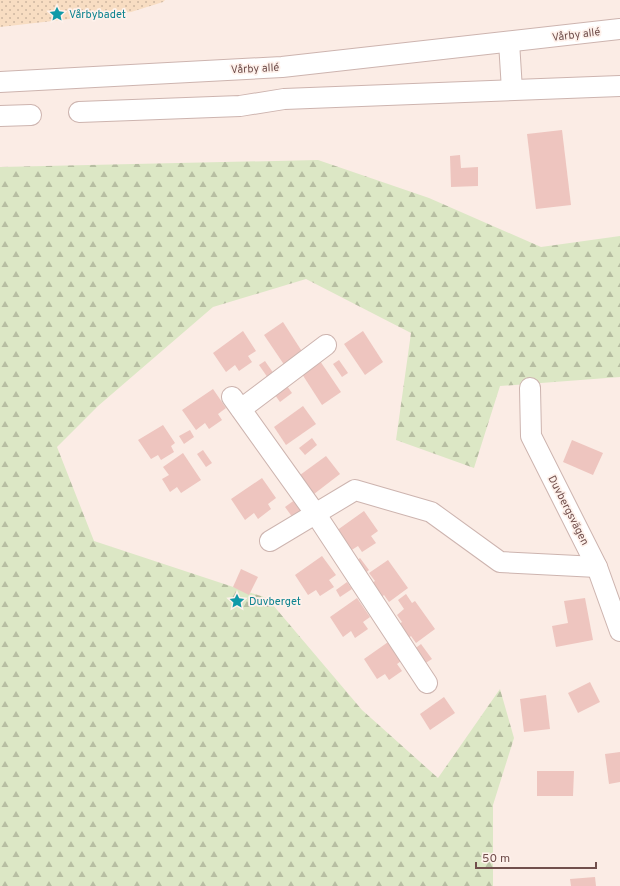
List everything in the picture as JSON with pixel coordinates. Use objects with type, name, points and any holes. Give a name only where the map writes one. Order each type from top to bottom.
[{"type":"street","name":"Vårby allé","points":[[0,82],[282,67],[620,29]]},
{"type":"street","points":[[509,42],[512,90]]},
{"type":"street","points":[[79,112],[240,106],[284,99],[620,86]]},
{"type":"street","points":[[0,116],[32,115]]},
{"type":"street","points":[[326,344],[236,403],[315,513],[426,683]]},
{"type":"street","name":"Duvbergsvägen","points":[[530,388],[531,436],[598,567],[620,631]]},
{"type":"street","points":[[270,541],[355,490],[431,512],[500,562],[598,567]]},
{"type":"green space","points":[[318,160],[429,198],[541,247],[620,236],[620,377],[500,386],[474,468],[396,440],[411,333],[306,279],[213,307],[98,406],[57,447],[94,541],[267,598],[362,710],[438,778],[500,689],[514,738],[493,805],[493,886],[0,886],[0,167]]},
{"type":"sand","name":"Vårbybadet","points":[[0,0],[165,0],[163,2],[131,12],[0,27]]},
{"type":"building","points":[[562,130],[571,205],[536,209],[527,134]]},
{"type":"building","points":[[460,155],[461,168],[478,167],[478,186],[451,187],[450,156]]},
{"type":"building","points":[[283,322],[303,353],[285,366],[264,335]]},
{"type":"building","points":[[243,331],[256,351],[248,356],[252,362],[239,371],[235,365],[226,372],[213,353]]},
{"type":"building","points":[[363,331],[383,362],[365,375],[344,344]]},
{"type":"building","points":[[339,360],[348,373],[342,377],[333,364]]},
{"type":"building","points":[[265,361],[274,374],[268,378],[259,365]]},
{"type":"building","points":[[320,361],[341,392],[322,405],[302,374]]},
{"type":"building","points":[[287,386],[292,393],[280,402],[275,395]]},
{"type":"building","points":[[213,389],[226,408],[218,414],[222,420],[209,429],[205,423],[196,430],[182,410]]},
{"type":"building","points":[[303,406],[316,424],[286,445],[274,427]]},
{"type":"building","points":[[163,425],[175,443],[171,446],[174,452],[161,460],[158,455],[151,459],[138,440]]},
{"type":"building","points":[[190,430],[194,437],[184,444],[179,436]]},
{"type":"building","points":[[312,438],[317,445],[305,455],[299,448]]},
{"type":"building","points":[[572,440],[603,453],[593,475],[563,462]]},
{"type":"building","points":[[203,450],[212,463],[206,467],[197,454]]},
{"type":"building","points":[[183,453],[201,480],[181,493],[177,487],[170,492],[162,479],[169,475],[163,467]]},
{"type":"building","points":[[326,456],[340,474],[314,494],[300,475]]},
{"type":"building","points":[[262,478],[276,498],[268,504],[271,509],[258,519],[254,513],[245,520],[231,499]]},
{"type":"building","points":[[296,499],[304,510],[293,518],[285,507]]},
{"type":"building","points":[[364,511],[378,531],[371,536],[376,543],[362,552],[358,546],[350,551],[336,531]]},
{"type":"building","points":[[322,556],[336,575],[329,580],[334,587],[320,596],[316,590],[308,595],[295,575]]},
{"type":"building","points":[[360,558],[369,570],[363,575],[354,563]]},
{"type":"building","points":[[388,560],[408,588],[389,602],[384,595],[378,600],[368,586],[375,581],[369,573]]},
{"type":"building","points":[[241,569],[258,577],[249,595],[233,587]]},
{"type":"building","points":[[347,582],[352,589],[340,597],[336,590]]},
{"type":"building","points":[[406,594],[412,603],[415,601],[435,629],[416,643],[411,636],[405,641],[396,627],[402,622],[397,615],[404,609],[398,600]]},
{"type":"building","points":[[357,598],[370,617],[363,622],[368,629],[355,638],[351,631],[343,637],[330,617]]},
{"type":"building","points":[[585,598],[593,640],[556,647],[552,626],[568,623],[564,601]]},
{"type":"building","points":[[391,640],[404,659],[397,664],[402,671],[389,680],[385,674],[377,679],[364,659]]},
{"type":"building","points":[[421,644],[432,659],[424,664],[413,650]]},
{"type":"building","points":[[590,682],[600,702],[578,713],[568,693]]},
{"type":"building","points":[[546,695],[550,729],[524,732],[520,699]]},
{"type":"building","points":[[444,697],[455,713],[430,730],[420,714]]},
{"type":"building","points":[[620,752],[620,782],[609,784],[605,754]]},
{"type":"building","points":[[537,771],[574,771],[573,796],[537,796]]},
{"type":"building","points":[[595,877],[596,886],[571,886],[570,879]]},
{"type":"place","name":"Vårbybadet","points":[[57,14]]},
{"type":"place","name":"Duvberget","points":[[237,601]]}]
